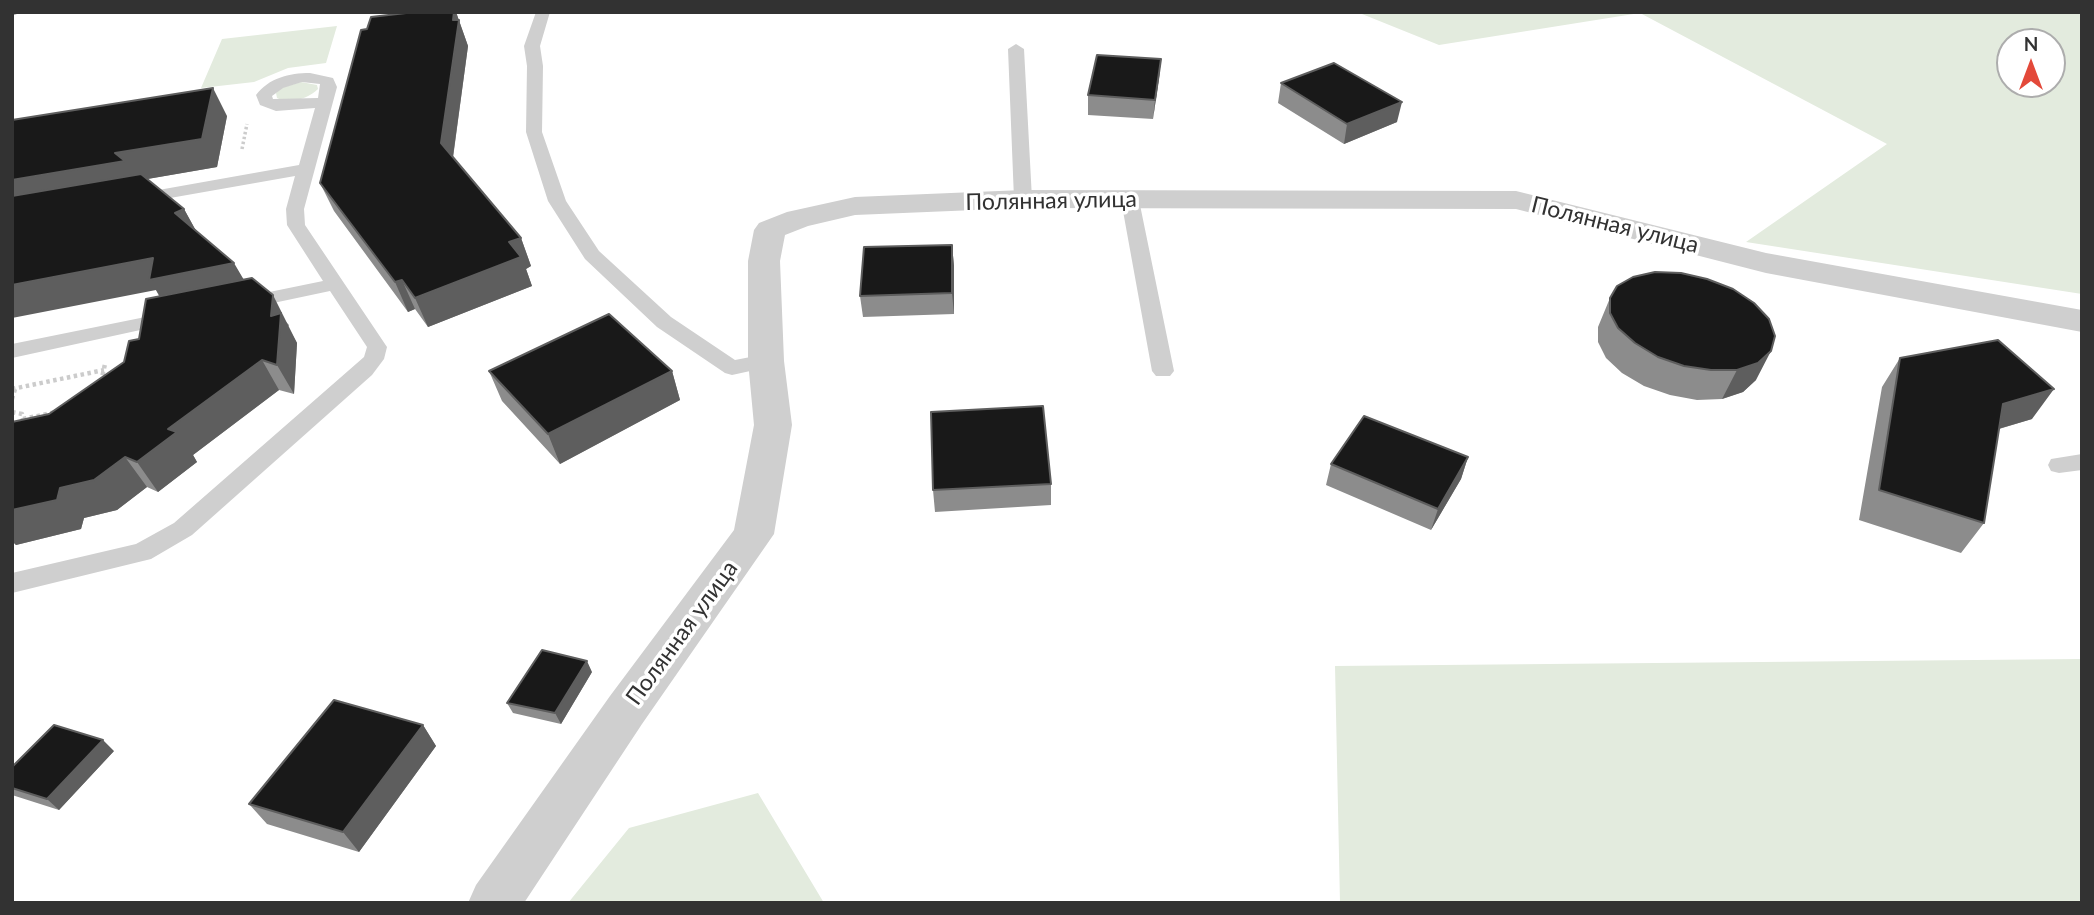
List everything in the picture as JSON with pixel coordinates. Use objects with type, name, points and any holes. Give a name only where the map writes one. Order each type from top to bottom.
[{"type":"street","name":"Полянная улица","points":[[494,903],[626,710],[754,534],[773,425],[766,361],[764,261],[770,230],[798,219],[855,206],[1023,199],[1516,200],[1766,263],[2082,321]]},
{"type":"lane","points":[[543,12],[532,46],[535,66],[534,132],[557,201],[592,255],[664,322],[732,368],[766,361]]},
{"type":"lane","points":[[1016,49],[1023,199]]},
{"type":"lane","points":[[12,583],[142,552],[183,529],[365,370],[374,359],[377,347],[296,225],[295,209],[325,102],[329,87],[327,80],[316,77],[285,80],[271,87],[264,95],[266,102],[276,106],[325,102]]},
{"type":"lane","points":[[118,202],[306,169]]},
{"type":"lane","points":[[1130,200],[1163,371]]},
{"type":"lane","points":[[230,306],[335,284]]},
{"type":"lane","points":[[12,351],[191,314]]},
{"type":"path","points":[[237,181],[249,111],[264,95]]},
{"type":"path","points":[[98,393],[113,330]]},
{"type":"path","points":[[12,398],[15,387],[104,370]]},
{"type":"path","points":[[18,425],[23,419],[64,410]]},
{"type":"path","points":[[12,412],[22,414],[23,419]]},
{"type":"shaded area","points":[[1357,12],[2082,12],[2082,294],[1746,242],[1887,144],[1640,13],[1439,45]]},
{"type":"shaded area","points":[[337,26],[326,63],[288,68],[254,82],[201,88],[222,39]]},
{"type":"shaded area","points":[[301,82],[317,85],[318,89],[299,100],[277,98],[276,93],[281,88]]},
{"type":"shaded area","points":[[2082,659],[2082,903],[1340,903],[1335,666]]},
{"type":"shaded area","points":[[758,793],[824,903],[568,903],[629,828]]},
{"type":"building","points":[[415,12],[454,12],[453,20],[459,20],[441,143],[521,238],[509,242],[521,257],[415,298],[402,280],[395,282],[320,183],[361,30],[367,29],[371,17]]},
{"type":"building","points":[[1097,55],[1161,59],[1155,100],[1088,95]]},
{"type":"building","points":[[1334,63],[1402,102],[1347,124],[1281,83]]},
{"type":"building","points":[[213,88],[202,139],[115,153],[125,161],[12,180],[12,120]]},
{"type":"building","points":[[141,174],[184,209],[175,213],[234,263],[149,280],[153,258],[12,285],[12,196]]},
{"type":"building","points":[[952,245],[952,293],[860,296],[864,247]]},
{"type":"building","points":[[1655,272],[1681,273],[1707,279],[1733,289],[1754,303],[1769,319],[1775,336],[1771,351],[1758,363],[1737,370],[1711,370],[1684,366],[1658,357],[1635,343],[1618,328],[1610,313],[1610,298],[1617,286],[1633,277]]},
{"type":"building","points":[[252,278],[273,295],[271,316],[281,313],[277,365],[262,360],[168,429],[177,432],[137,462],[125,457],[94,480],[60,488],[57,500],[12,510],[12,422],[49,414],[124,362],[129,341],[139,339],[146,299]]},
{"type":"building","points":[[609,314],[672,371],[548,434],[489,371]]},
{"type":"building","points":[[1998,340],[2054,389],[2003,404],[1984,523],[1879,490],[1900,358]]},
{"type":"building","points":[[1043,406],[1051,484],[933,490],[931,412]]},
{"type":"building","points":[[1364,416],[1468,457],[1438,509],[1331,464]]},
{"type":"building","points":[[542,650],[587,661],[555,713],[507,703]]},
{"type":"building","points":[[334,700],[423,725],[343,832],[249,804]]},
{"type":"building","points":[[54,725],[103,740],[47,799],[12,788],[12,767]]}]
